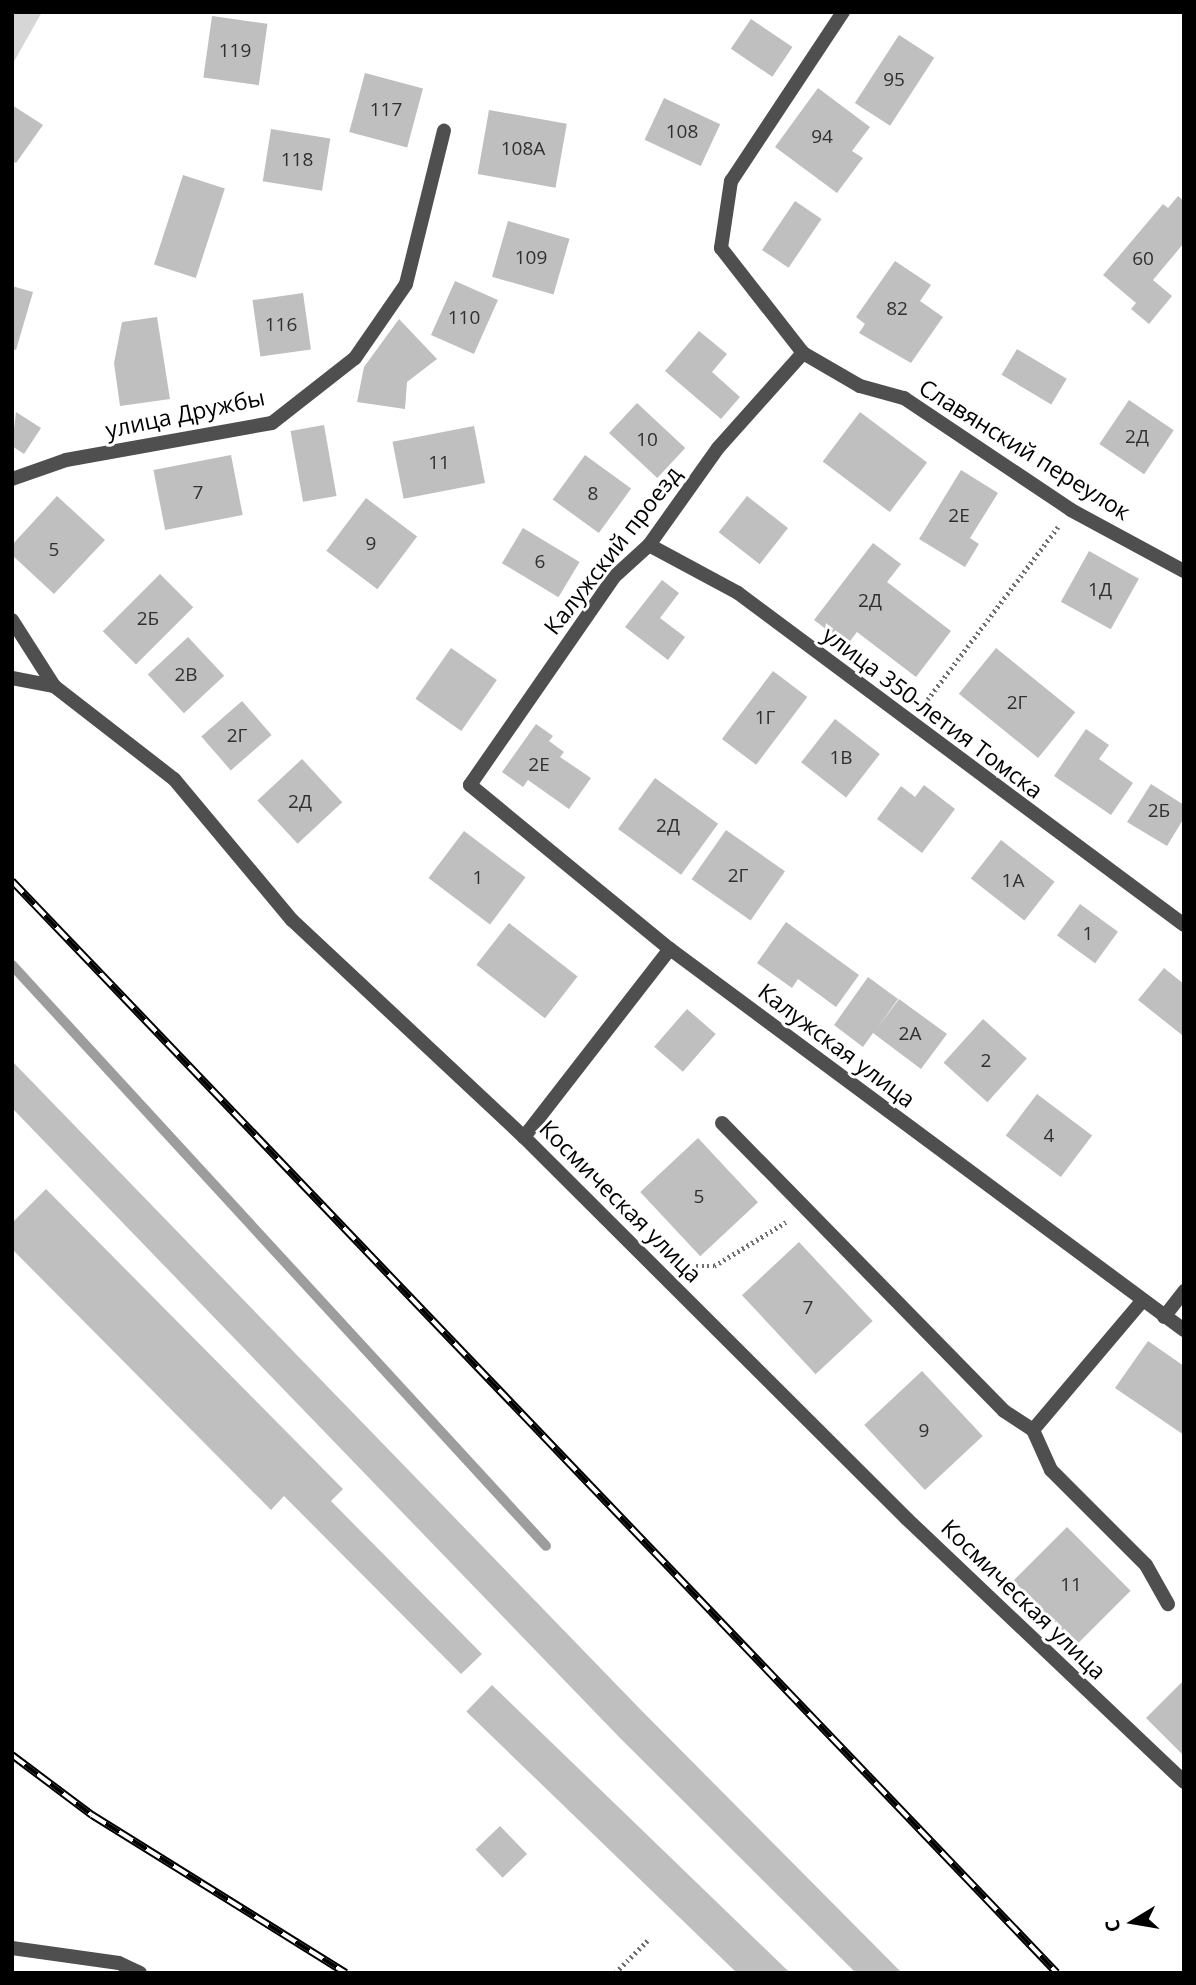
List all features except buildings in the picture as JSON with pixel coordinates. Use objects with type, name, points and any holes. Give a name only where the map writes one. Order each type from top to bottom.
[{"type":"street","points":[[803,354],[721,248],[731,181],[843,12]]},
{"type":"street","name":"улица Дружбы","points":[[12,479],[66,460],[272,423],[355,358],[406,284],[444,131]]},
{"type":"street","name":"Славянский переулок","points":[[803,354],[860,386],[904,398],[1071,510],[1184,571]]},
{"type":"street","name":"Калужский проезд","points":[[470,785],[614,577],[649,545],[718,448],[803,354]]},
{"type":"street","name":"улица 350-летия Томска","points":[[649,545],[738,593],[908,724],[1184,925]]},
{"type":"street","points":[[12,620],[54,686]]},
{"type":"street","name":"Космическая улица","points":[[12,678],[54,686],[174,779],[292,919],[524,1137],[906,1519],[1184,1782]]},
{"type":"street","name":"Калужская улица","points":[[470,785],[670,949],[1184,1330]]},
{"type":"street","points":[[524,1137],[670,949]]},
{"type":"street","points":[[722,1123],[1004,1410],[1033,1430],[1051,1470],[1146,1565],[1168,1604]]},
{"type":"street","points":[[1164,1317],[1184,1291]]},
{"type":"street","points":[[1033,1430],[1142,1301]]},
{"type":"street","points":[[12,1948],[119,1963],[140,1973]]},
{"type":"path","points":[[908,724],[1071,510]]},
{"type":"path","points":[[653,1266],[714,1266],[805,1210]]},
{"type":"path","points":[[615,1973],[650,1938]]},
{"type":"shaded area","points":[[12,12],[42,12],[12,65]]},
{"type":"waterway","points":[[12,965],[546,1546]]},
{"type":"railway","points":[[12,881],[1057,1973]]},
{"type":"railway","points":[[12,1755],[92,1815],[346,1973]]}]
